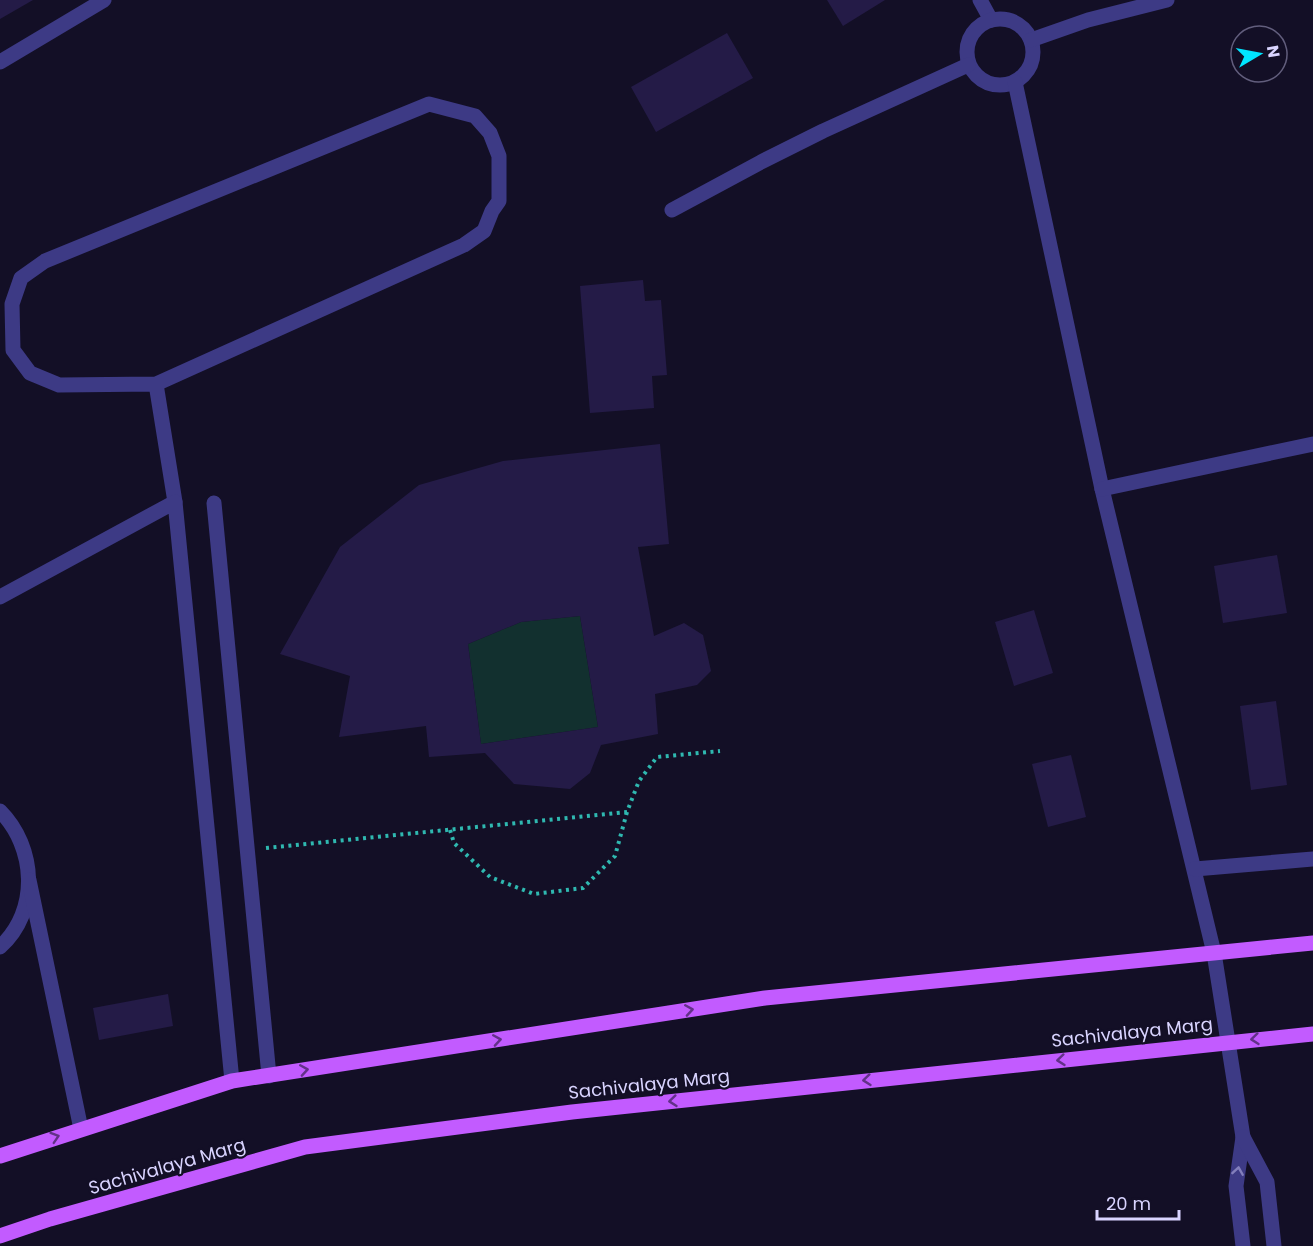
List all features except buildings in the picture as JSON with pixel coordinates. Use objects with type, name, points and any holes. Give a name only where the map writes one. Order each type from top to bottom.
[{"type":"main road","points":[[0,1156],[232,1081],[765,998],[1313,943]]},
{"type":"main road","name":"Sachivalaya Marg","points":[[0,1236],[305,1147],[572,1112],[1313,1034]]},
{"type":"lane","points":[[0,62],[104,0]]},
{"type":"lane","points":[[980,0],[991,20]]},
{"type":"lane","points":[[1031,40],[1088,20],[1167,0]]},
{"type":"lane","points":[[1001,18],[1019,24],[1031,40],[1033,52],[1031,64],[1025,75],[1004,86],[983,82],[974,74],[968,64],[966,54],[973,32],[991,20],[1001,18]]},
{"type":"lane","points":[[672,210],[823,131],[968,64]]},
{"type":"lane","points":[[1015,82],[1102,489],[1214,953],[1243,1137],[1236,1186],[1243,1246]]},
{"type":"lane","points":[[429,104],[475,116],[490,133],[500,156],[499,201],[484,231],[464,245],[156,384],[58,386],[30,373],[13,350],[12,304],[21,278],[45,261],[429,104]]},
{"type":"lane","points":[[156,384],[175,502],[232,1081]]},
{"type":"lane","points":[[1102,489],[1313,444]]},
{"type":"lane","points":[[0,597],[175,502]]},
{"type":"lane","points":[[214,503],[269,1076]]},
{"type":"lane","points":[[0,811],[12,822],[25,849],[29,879],[81,1129]]},
{"type":"lane","points":[[1195,869],[1313,858]]},
{"type":"lane","points":[[0,947],[9,939],[25,909],[29,879]]},
{"type":"lane","points":[[1243,1137],[1267,1182],[1274,1246]]},
{"type":"path","points":[[450,830],[454,843],[489,877],[534,894],[583,888],[615,856],[627,812],[639,781],[657,757],[720,751]]},
{"type":"path","points":[[247,850],[627,812]]},
{"type":"green space","points":[[580,616],[598,727],[481,744],[468,644],[521,622]]}]
